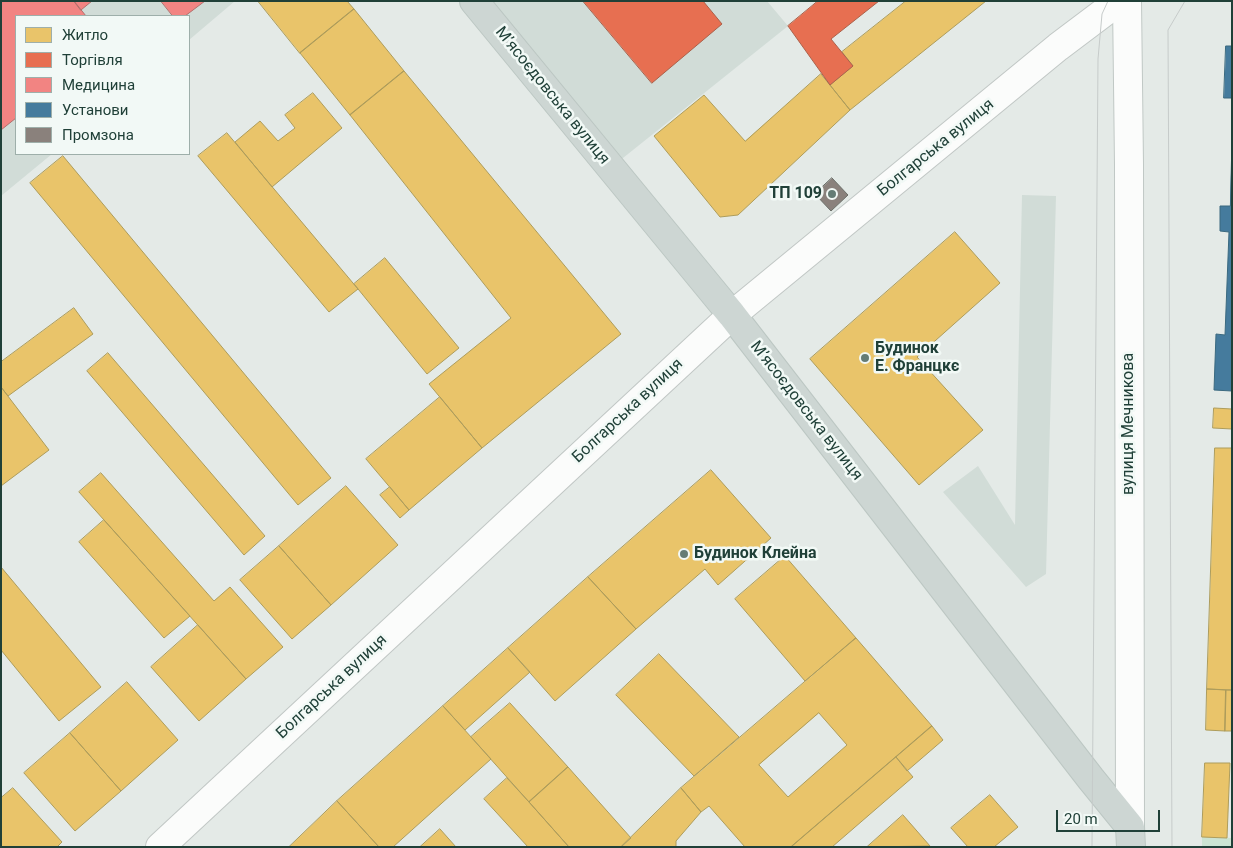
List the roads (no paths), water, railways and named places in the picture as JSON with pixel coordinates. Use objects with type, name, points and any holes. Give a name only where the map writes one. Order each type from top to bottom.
[{"type":"main road","name":"Мʼясоєдовська вулиця","points":[[474,1],[732,315],[1091,779],[1130,837]]},
{"type":"street","name":"Болгарська вулиця","points":[[160,847],[732,315],[1058,47],[1119,1]]},
{"type":"street","name":"вулиця Мечникова","points":[[1126,1],[1129,165],[1130,837]]},
{"type":"tram line","points":[[1092,847],[1098,59],[1102,14],[1108,1]]},
{"type":"tram line","points":[[1172,847],[1168,30],[1185,1]]},
{"type":"place","name":"ТП 109","points":[[832,194]]},
{"type":"place","name":"Будинок Е. Францкє","points":[[865,358]]},
{"type":"place","name":"Будинок Клейна","points":[[684,554]]}]
